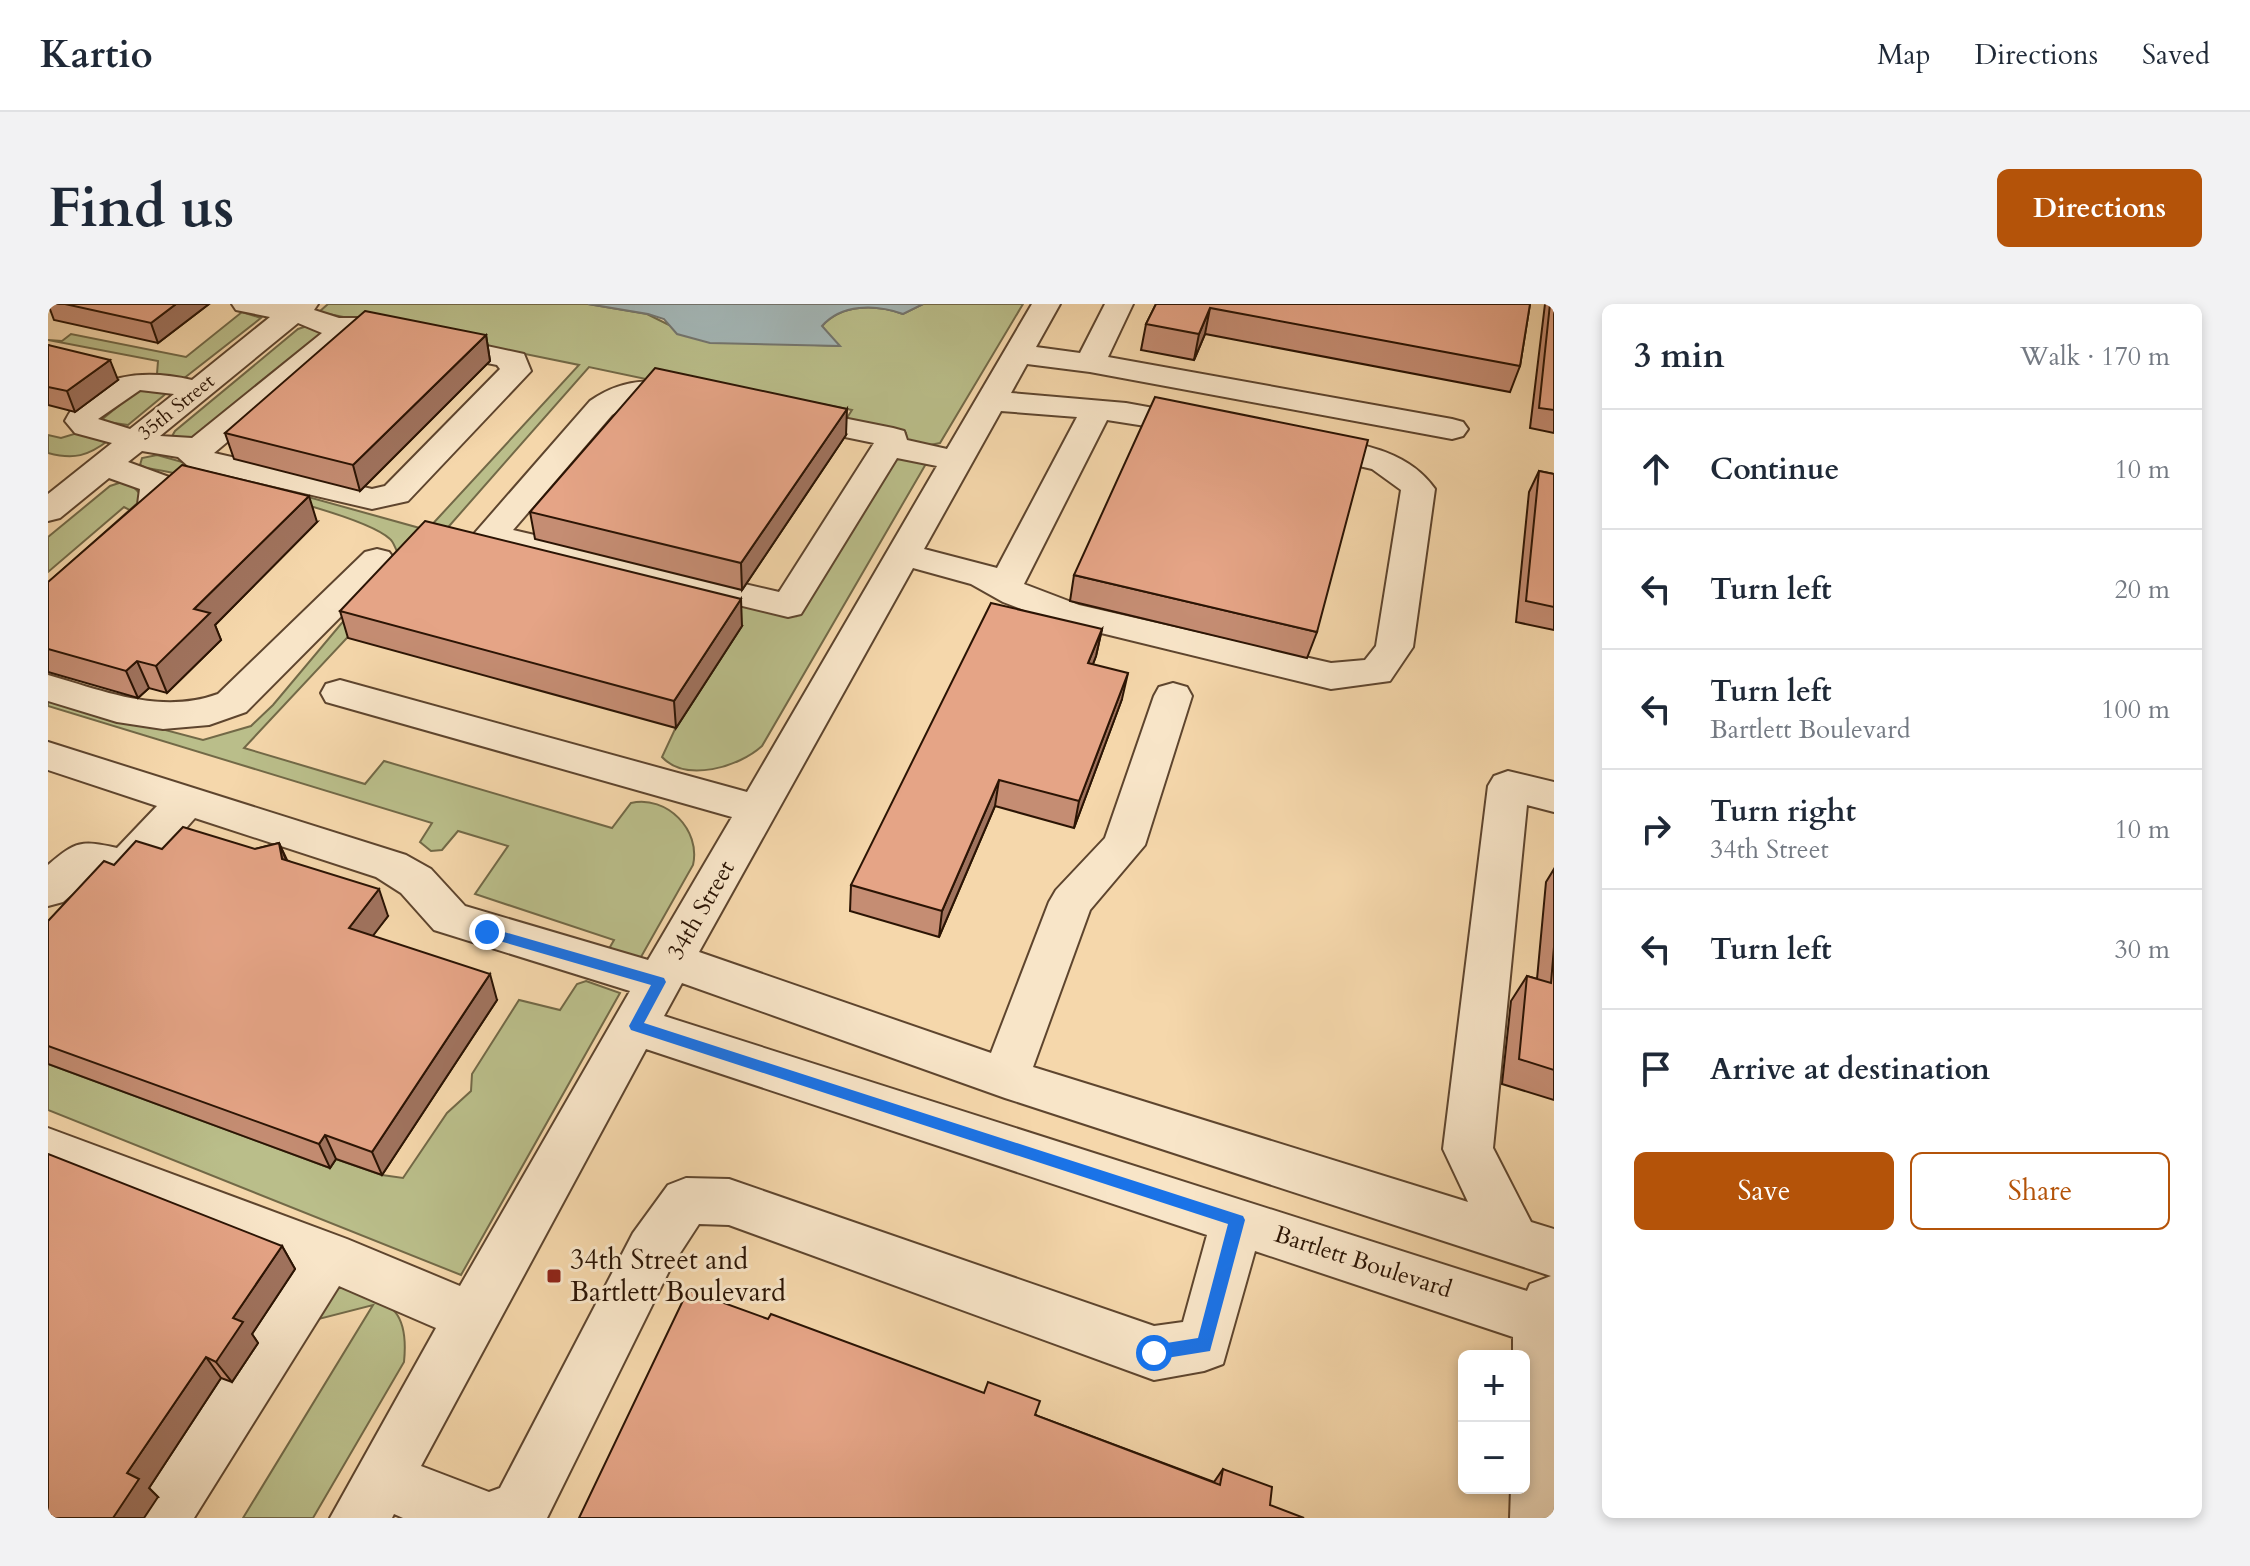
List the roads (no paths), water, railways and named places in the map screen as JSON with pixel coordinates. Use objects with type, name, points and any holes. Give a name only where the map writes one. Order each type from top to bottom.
[{"type":"street","points":[[188,449],[199,459],[372,499],[386,499],[396,494],[516,371],[513,360],[503,357],[357,327],[337,327],[297,309],[246,304]]},
{"type":"street","name":"34th Street","points":[[370,1499],[665,972],[1046,304]]},
{"type":"street","points":[[1090,363],[1119,304]]},
{"type":"street","name":"35th Street","points":[[48,511],[297,309]]},
{"type":"street","points":[[197,390],[148,378],[131,380],[82,417],[86,426],[138,439],[188,449],[208,443],[340,333],[337,327]]},
{"type":"street","points":[[1018,354],[1090,363],[1452,429]]},
{"type":"street","points":[[659,389],[893,438],[888,446],[788,606],[490,535],[601,408],[620,393],[659,389]]},
{"type":"street","points":[[991,401],[1097,409],[1230,430]]},
{"type":"street","points":[[1004,588],[1097,409]]},
{"type":"street","points":[[904,555],[984,576],[1004,588],[1069,614],[1331,676],[1377,672],[1394,647],[1418,489],[1413,480],[1397,470],[1352,454],[1271,436]]},
{"type":"street","points":[[888,446],[958,461]]},
{"type":"street","points":[[48,465],[98,471],[157,484],[192,483],[326,517]]},
{"type":"street","points":[[48,603],[145,518],[154,507],[157,484]]},
{"type":"street","points":[[48,688],[155,718],[210,714],[232,703],[377,560]]},
{"type":"street","points":[[340,693],[759,810]]},
{"type":"street","points":[[1005,1078],[1071,902],[1124,845],[1173,696]]},
{"type":"street","points":[[48,756],[391,866],[416,881],[450,918],[665,972],[1534,1246]]},
{"type":"street","points":[[1534,1246],[1468,1149],[1508,786],[1554,797]]},
{"type":"street","points":[[67,851],[121,865],[131,860],[187,801]]},
{"type":"street","points":[[48,890],[79,860],[67,851]]},
{"type":"street","name":"Bartlett Boulevard","points":[[636,1026],[1237,1220],[1550,1315]]},
{"type":"street","points":[[48,1150],[328,1256],[473,1318]]},
{"type":"street","points":[[499,1518],[518,1514],[652,1250],[686,1201],[729,1202],[1154,1353],[1204,1345],[1237,1220]]},
{"type":"street","points":[[160,1518],[328,1256]]},
{"type":"street","points":[[1545,1493],[1550,1315]]},
{"type":"street","points":[[370,1499],[479,1518]]},
{"type":"place","name":"34th Street and Bartlett Boulevard","points":[[554,1276]]}]
